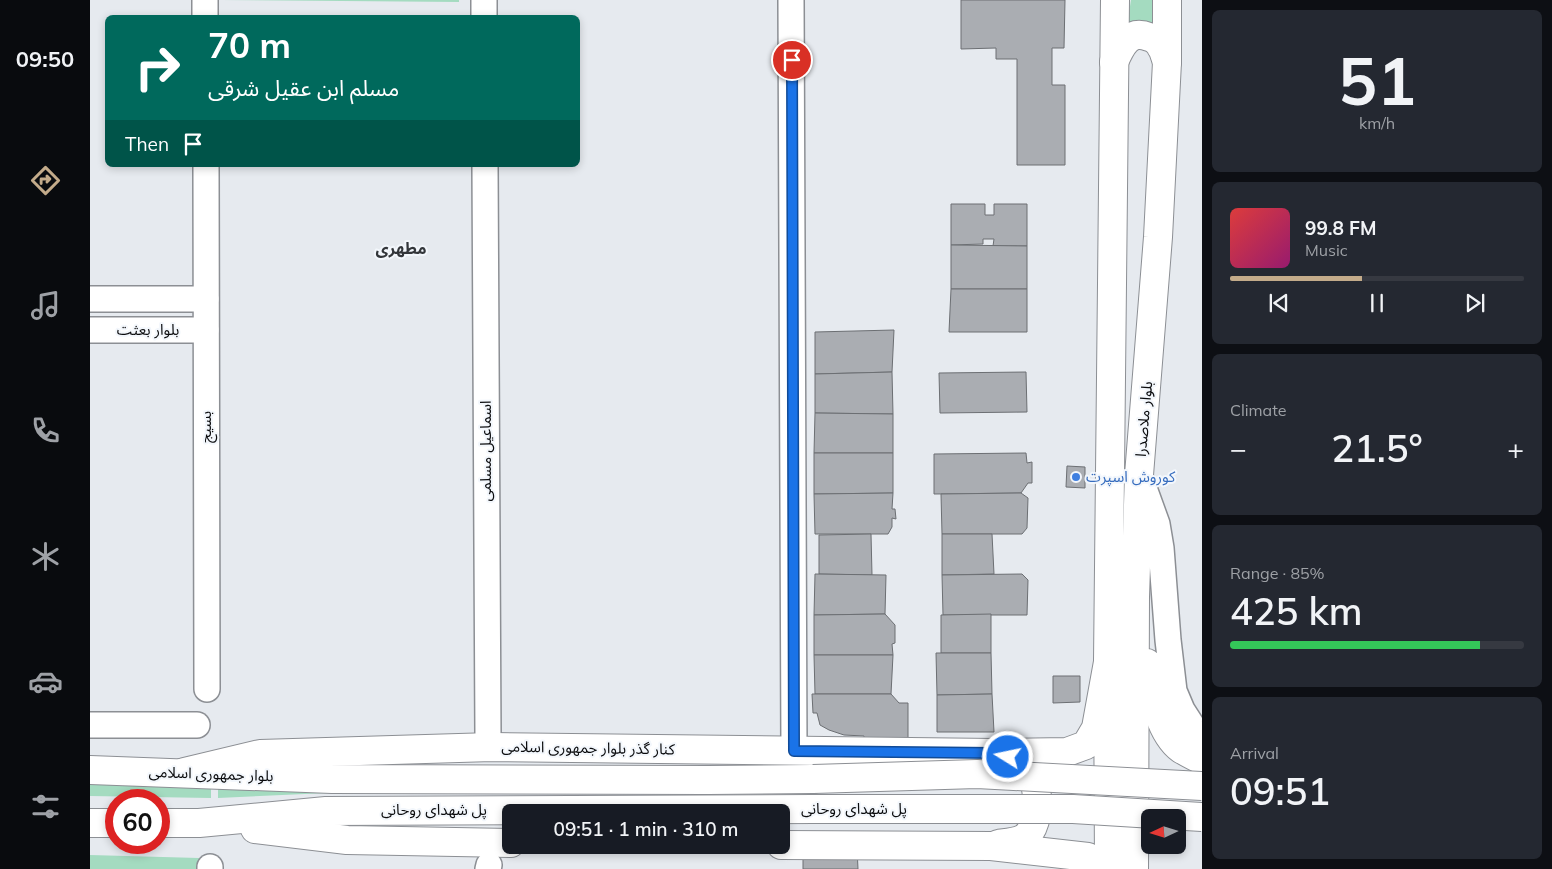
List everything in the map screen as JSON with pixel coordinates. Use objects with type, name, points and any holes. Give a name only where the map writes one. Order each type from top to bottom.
[{"type":"main road","name":"بلوار ملاصدرا","points":[[1109,869],[1108,662],[1115,0]]},
{"type":"main road","name":"بلوار ملاصدرا","points":[[1134,869],[1135,597],[1140,475],[1158,237],[1167,62],[1167,0]]},
{"type":"main road","points":[[1114,62],[1121,46],[1130,37],[1141,34],[1152,38],[1160,45],[1167,62]]},
{"type":"main road","points":[[1135,597],[1153,696],[1158,712],[1166,731],[1191,754]]},
{"type":"main road","points":[[994,753],[1067,752],[1086,745],[1096,728],[1108,662]]},
{"type":"main road","name":"کنار گذر بلوار جمهوری اسلامی","points":[[184,772],[260,754],[492,747],[994,753]]},
{"type":"main road","points":[[990,846],[1024,838],[1034,828],[1037,814],[1034,781],[1030,771],[1022,761],[994,753]]},
{"type":"main road","name":"بلوار جمهوری اسلامی","points":[[90,770],[332,778]]},
{"type":"main road","name":"پل شهدای روحانی","points":[[332,778],[708,780],[976,774],[1202,786]]},
{"type":"main road","name":"پل شهدای روحانی","points":[[199,823],[326,811],[1073,809],[1202,817]]},
{"type":"main road","points":[[90,823],[105,823]]},
{"type":"main road","points":[[170,823],[199,823],[348,840],[502,843]]},
{"type":"main road","points":[[790,845],[990,846],[1088,857],[1100,866],[1101,869]]},
{"type":"street","points":[[205,0],[205,15]]},
{"type":"street","points":[[484,0],[484,15]]},
{"type":"street","points":[[791,0],[794,751]]},
{"type":"street","name":"بسیج","points":[[206,167],[207,689]]},
{"type":"street","name":"اسماعیل مسلمی","points":[[485,167],[488,737]]},
{"type":"street","name":"بلوار بعثت","points":[[90,298],[206,299]]},
{"type":"street","name":"بلوار بعثت","points":[[90,330],[206,330]]},
{"type":"street","points":[[1140,475],[1157,524],[1161,548],[1174,692],[1182,710],[1193,727],[1202,733]]},
{"type":"street","points":[[90,725],[197,725]]},
{"type":"green space","points":[[221,0],[459,0],[459,2]]},
{"type":"green space","points":[[1131,0],[1158,0],[1160,23],[1127,25]]},
{"type":"green space","points":[[90,784],[211,786],[211,798],[170,797],[170,789],[105,789],[105,796],[90,796]]},
{"type":"green space","points":[[218,785],[327,788],[327,793],[218,798]]},
{"type":"green space","points":[[90,855],[199,858],[199,869],[90,869]]},
{"type":"building","points":[[961,0],[1065,0],[1064,48],[1052,48],[1052,85],[1065,85],[1065,165],[1017,165],[1017,59],[996,59],[996,48],[961,49]]},
{"type":"building","points":[[951,204],[985,204],[985,215],[994,215],[994,204],[1027,204],[1027,246],[993,246],[994,239],[983,239],[983,244],[951,245]]},
{"type":"building","points":[[951,245],[1027,246],[1027,289],[951,289]]},
{"type":"building","points":[[951,289],[1027,289],[1027,332],[949,332]]},
{"type":"building","points":[[894,330],[892,372],[815,374],[815,332]]},
{"type":"building","points":[[892,372],[893,414],[815,413],[815,374]]},
{"type":"building","points":[[1026,372],[1027,412],[940,413],[939,373]]},
{"type":"building","points":[[815,413],[893,414],[893,453],[814,453]]},
{"type":"building","points":[[814,453],[893,453],[893,493],[814,494]]},
{"type":"building","points":[[1026,453],[1027,463],[1032,462],[1032,483],[1028,483],[1021,493],[934,494],[934,454]]},
{"type":"building","name":"کوروش اسپرت","points":[[1067,466],[1085,467],[1085,488],[1066,487]]},
{"type":"building","points":[[893,493],[892,509],[895,509],[896,519],[892,518],[892,527],[888,534],[815,534],[814,494]]},
{"type":"building","points":[[1021,493],[1028,498],[1027,528],[1022,534],[942,534],[941,494]]},
{"type":"building","points":[[871,534],[872,575],[819,574],[819,535]]},
{"type":"building","points":[[942,534],[992,534],[994,574],[942,575]]},
{"type":"building","points":[[815,574],[886,575],[885,614],[814,615]]},
{"type":"building","points":[[1022,574],[1028,580],[1027,615],[943,615],[942,575]]},
{"type":"building","points":[[885,614],[895,625],[895,643],[892,644],[893,655],[814,655],[814,615]]},
{"type":"building","points":[[991,614],[991,653],[941,653],[941,615]]},
{"type":"building","points":[[936,653],[991,653],[992,694],[937,695]]},
{"type":"building","points":[[814,655],[893,655],[891,694],[815,694]]},
{"type":"building","points":[[1053,676],[1080,676],[1080,702],[1053,703]]},
{"type":"building","points":[[812,694],[891,694],[899,703],[908,703],[908,740],[864,739],[864,736],[844,735],[829,730],[820,725],[817,713],[813,713]]},
{"type":"building","points":[[992,694],[994,732],[937,732],[937,695]]},
{"type":"building","points":[[857,848],[858,869],[803,869],[803,850]]},
{"type":"place","name":"کوروش اسپرت","points":[[1076,477]]},
{"type":"district","name":"مطهری","points":[[401,248]]},
{"type":"route","points":[[792,60],[794,751],[994,753],[1008,757]]}]
